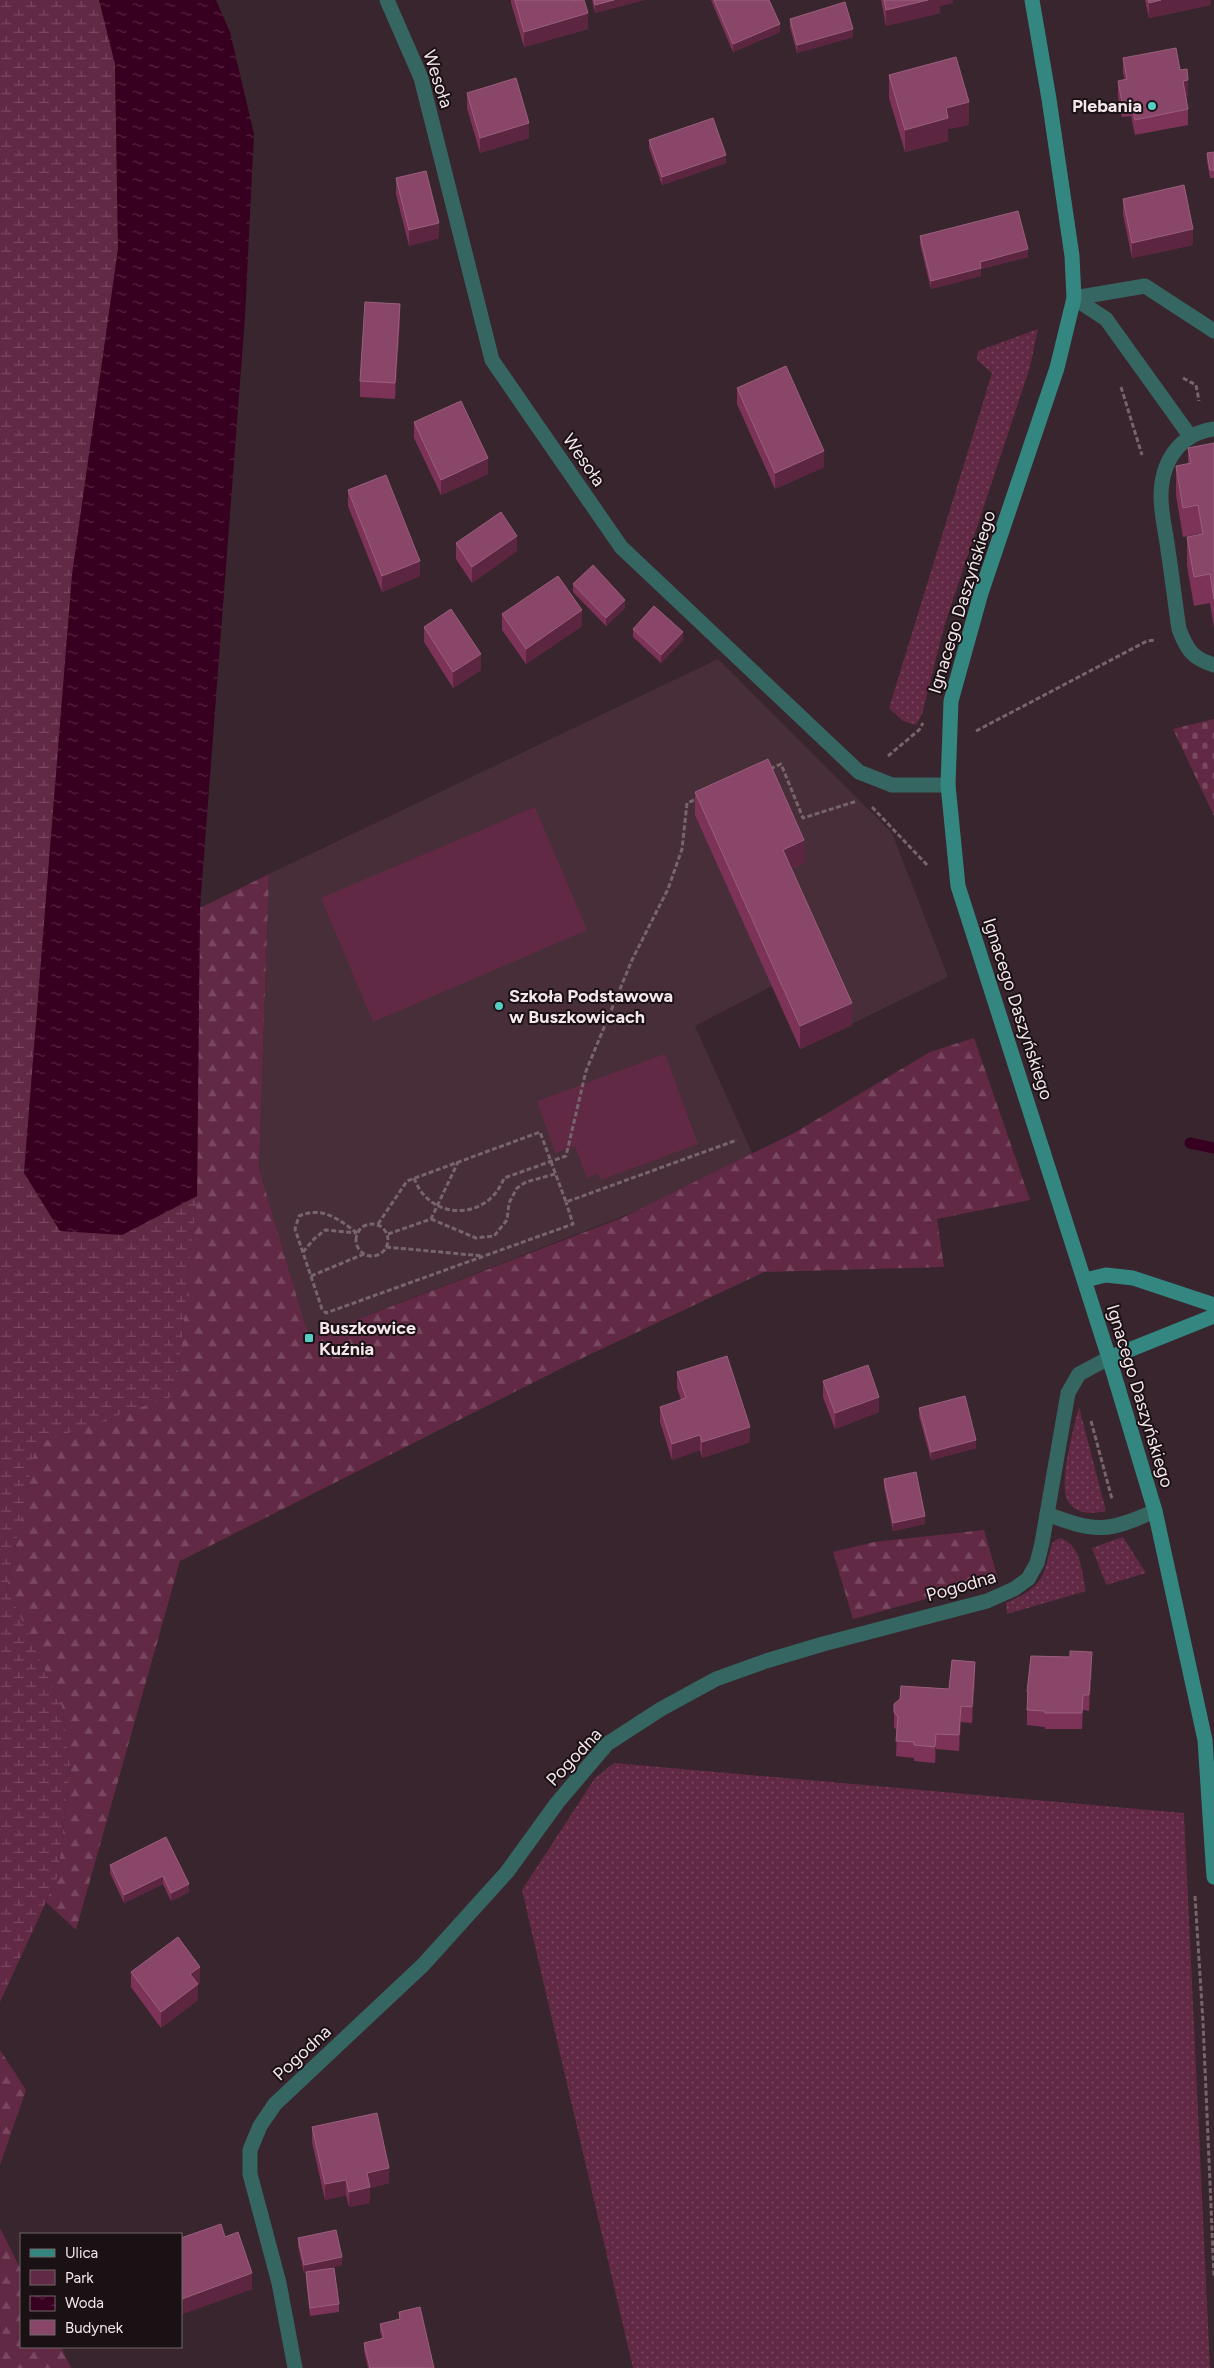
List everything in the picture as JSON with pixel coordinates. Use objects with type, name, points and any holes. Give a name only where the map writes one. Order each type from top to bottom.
[{"type":"street","name":"Wesoła","points":[[387,0],[421,78],[492,360],[621,547],[860,772],[892,785],[948,786]]},
{"type":"street","name":"Ignacego Daszyńskiego","points":[[1032,0],[1049,99],[1072,256],[1074,298],[1057,368],[979,602],[951,701],[948,786],[958,886],[1085,1280],[1155,1511],[1205,1740],[1214,1877]]},
{"type":"street","points":[[1074,298],[1145,286],[1214,331]]},
{"type":"street","points":[[1074,298],[1106,319],[1190,436]]},
{"type":"street","points":[[1214,429],[1190,436],[1173,452],[1164,474],[1161,497],[1181,634],[1186,647],[1199,660],[1214,665]]},
{"type":"street","points":[[1085,1280],[1106,1275],[1132,1278],[1214,1305]]},
{"type":"street","points":[[1109,1358],[1214,1316]]},
{"type":"street","name":"Pogodna","points":[[295,2368],[279,2283],[250,2174],[250,2150],[260,2126],[275,2104],[423,1965],[507,1872],[557,1802],[607,1744],[661,1710],[716,1679],[766,1661],[823,1644],[986,1601],[1014,1589],[1028,1579],[1036,1563],[1047,1514],[1068,1393],[1079,1374],[1109,1358]]},
{"type":"street","points":[[1047,1514],[1075,1525],[1100,1529],[1125,1524],[1155,1511]]},
{"type":"path","points":[[949,737],[965,737],[1147,641],[1181,634]]},
{"type":"path","points":[[764,771],[781,764],[803,818],[864,799],[889,752],[919,730],[927,717]]},
{"type":"path","points":[[414,1178],[424,1197],[437,1206],[460,1210],[480,1205],[494,1196],[504,1178],[566,1156],[586,1071],[632,960],[668,889],[682,849],[687,803],[704,796]]},
{"type":"path","points":[[864,799],[927,865],[930,874]]},
{"type":"path","points":[[357,1233],[364,1226],[378,1224],[407,1181],[540,1132],[573,1224],[326,1313],[322,1309],[295,1229],[295,1222],[299,1216],[306,1213],[325,1212],[333,1215],[357,1233],[358,1247],[365,1254]]},
{"type":"path","points":[[566,1202],[737,1140]]},
{"type":"path","points":[[431,1219],[458,1162]]},
{"type":"path","points":[[388,1234],[431,1219],[476,1238],[494,1236],[508,1220],[509,1203],[517,1188],[526,1182],[555,1174]]},
{"type":"path","points":[[378,1224],[388,1234]]},
{"type":"path","points":[[303,1252],[325,1230],[357,1233]]},
{"type":"path","points":[[311,1276],[365,1254],[380,1254],[386,1247],[388,1234]]},
{"type":"path","points":[[386,1247],[484,1256]]},
{"type":"path","points":[[1091,1420],[1113,1504],[1125,1524]]},
{"type":"path","points":[[1194,1888],[1204,2022],[1214,2276]]},
{"type":"shaded area","name":"Szkoła Podstawowa w Buszkowicach","points":[[718,659],[892,833],[948,977],[800,1049],[772,986],[695,1026],[757,1164],[309,1338],[259,1169],[269,874]]},
{"type":"green space","points":[[0,0],[99,0],[115,64],[118,249],[72,575],[24,1172],[122,1235],[197,1196],[176,1395],[36,1444],[7,1588],[62,1707],[70,1766],[58,1876],[0,2002]]},
{"type":"green space","points":[[1038,329],[1030,367],[944,627],[922,714],[916,725],[903,721],[889,708],[992,373],[977,360],[978,351]]},
{"type":"green space","points":[[1214,719],[1214,816],[1173,729]]},
{"type":"green space","points":[[535,807],[587,930],[373,1022],[321,898]]},
{"type":"green space","points":[[269,874],[259,1169],[309,1338],[624,1217],[794,1133],[930,1052],[974,1038],[1030,1200],[937,1219],[944,1267],[764,1272],[572,1363],[180,1561],[76,1930],[46,1902],[58,1876],[70,1767],[62,1707],[7,1588],[36,1443],[176,1394],[197,1196],[200,908]]},
{"type":"green space","points":[[665,1054],[698,1144],[601,1180],[598,1173],[587,1178],[575,1146],[555,1153],[537,1101]]},
{"type":"green space","points":[[1079,1407],[1106,1511],[1090,1513],[1075,1509],[1071,1506],[1065,1493],[1068,1455]]},
{"type":"green space","points":[[984,1530],[998,1579],[853,1619],[833,1552],[874,1542]]},
{"type":"green space","points":[[1123,1537],[1146,1573],[1106,1585],[1092,1548]]},
{"type":"green space","points":[[1059,1538],[1067,1541],[1076,1552],[1086,1591],[1007,1614],[1006,1603],[1027,1592],[1039,1581],[1046,1566],[1052,1543]]},
{"type":"green space","points":[[614,1763],[1184,1813],[1210,2368],[633,2368],[522,1890],[595,1778]]},
{"type":"green space","points":[[0,2050],[26,2090],[0,2165]]},
{"type":"green space","points":[[0,2228],[20,2268],[20,2348],[61,2348],[71,2368],[0,2368]]},
{"type":"water","points":[[99,0],[216,0],[230,32],[254,134],[245,317],[200,908],[197,1196],[122,1235],[60,1231],[24,1173],[72,575],[118,249],[115,64]]},
{"type":"building","points":[[515,0],[584,0],[588,13],[524,32]]},
{"type":"building","points":[[594,0],[614,0],[595,5]]},
{"type":"building","points":[[714,0],[769,0],[780,24],[733,44]]},
{"type":"building","points":[[884,0],[928,0],[886,10]]},
{"type":"building","points":[[1148,0],[1161,0],[1149,3]]},
{"type":"building","points":[[845,2],[853,29],[797,45],[790,19]]},
{"type":"building","name":"Plebania","points":[[1176,48],[1180,70],[1187,69],[1188,80],[1183,81],[1188,109],[1135,120],[1131,100],[1122,102],[1118,81],[1127,79],[1123,58]]},
{"type":"building","points":[[956,57],[969,102],[946,108],[948,118],[905,130],[889,75]]},
{"type":"building","points":[[516,78],[529,123],[480,138],[467,93]]},
{"type":"building","points":[[713,118],[726,155],[662,177],[649,140]]},
{"type":"building","points":[[1214,152],[1214,170],[1210,170],[1207,153]]},
{"type":"building","points":[[426,171],[439,223],[409,230],[396,178]]},
{"type":"building","points":[[1184,185],[1193,229],[1132,243],[1123,199]]},
{"type":"building","points":[[1018,211],[1028,249],[980,262],[981,268],[931,281],[920,236]]},
{"type":"building","points":[[365,302],[400,304],[395,383],[360,381]]},
{"type":"building","points":[[786,366],[824,451],[775,473],[737,388]]},
{"type":"building","points":[[461,401],[488,458],[441,480],[414,422]]},
{"type":"building","points":[[1214,443],[1214,599],[1210,574],[1194,577],[1187,537],[1203,534],[1198,505],[1183,508],[1176,466],[1191,463],[1188,448]]},
{"type":"building","points":[[386,475],[420,561],[382,576],[348,490]]},
{"type":"building","points":[[501,512],[517,536],[472,567],[456,543]]},
{"type":"building","points":[[593,565],[625,600],[606,618],[573,584]]},
{"type":"building","points":[[558,576],[582,610],[526,649],[502,614]]},
{"type":"building","points":[[654,606],[683,632],[661,655],[633,629]]},
{"type":"building","points":[[451,609],[481,654],[453,672],[424,627]]},
{"type":"building","points":[[768,759],[804,840],[783,850],[852,1003],[800,1026],[695,792]]},
{"type":"building","points":[[727,1356],[750,1427],[702,1442],[700,1435],[672,1444],[660,1407],[686,1398],[677,1372]]},
{"type":"building","points":[[868,1365],[879,1397],[835,1413],[823,1381]]},
{"type":"building","points":[[965,1396],[976,1440],[931,1452],[919,1408]]},
{"type":"building","points":[[916,1472],[925,1516],[893,1523],[884,1479]]},
{"type":"building","points":[[1070,1651],[1092,1652],[1089,1695],[1083,1695],[1082,1713],[1045,1713],[1045,1711],[1027,1710],[1031,1656],[1070,1657]]},
{"type":"building","points":[[952,1660],[975,1662],[972,1707],[961,1706],[959,1735],[936,1734],[935,1747],[914,1745],[914,1742],[896,1741],[898,1717],[894,1712],[894,1704],[900,1699],[901,1686],[949,1689]]},
{"type":"building","points":[[166,1837],[189,1884],[171,1893],[163,1876],[124,1895],[110,1865]]},
{"type":"building","points":[[178,1937],[200,1967],[190,1974],[198,1984],[161,2012],[131,1972]]},
{"type":"building","points":[[377,2113],[389,2168],[367,2173],[370,2187],[349,2192],[346,2180],[325,2184],[312,2127]]},
{"type":"building","points":[[221,2224],[225,2237],[238,2232],[252,2273],[182,2299],[182,2238]]},
{"type":"building","points":[[336,2230],[342,2257],[304,2265],[298,2238]]},
{"type":"building","points":[[334,2268],[339,2304],[310,2308],[306,2272]]},
{"type":"building","points":[[420,2307],[434,2368],[370,2368],[364,2343],[384,2338],[380,2324],[400,2319],[399,2312]]},
{"type":"waterway","points":[[1190,1143],[1214,1148]]},
{"type":"place","name":"Plebania","points":[[1152,106]]},
{"type":"place","name":"Szkoła Podstawowa w Buszkowicach","points":[[499,1006]]},
{"type":"place","name":"Buszkowice Kuźnia","points":[[309,1338]]}]
